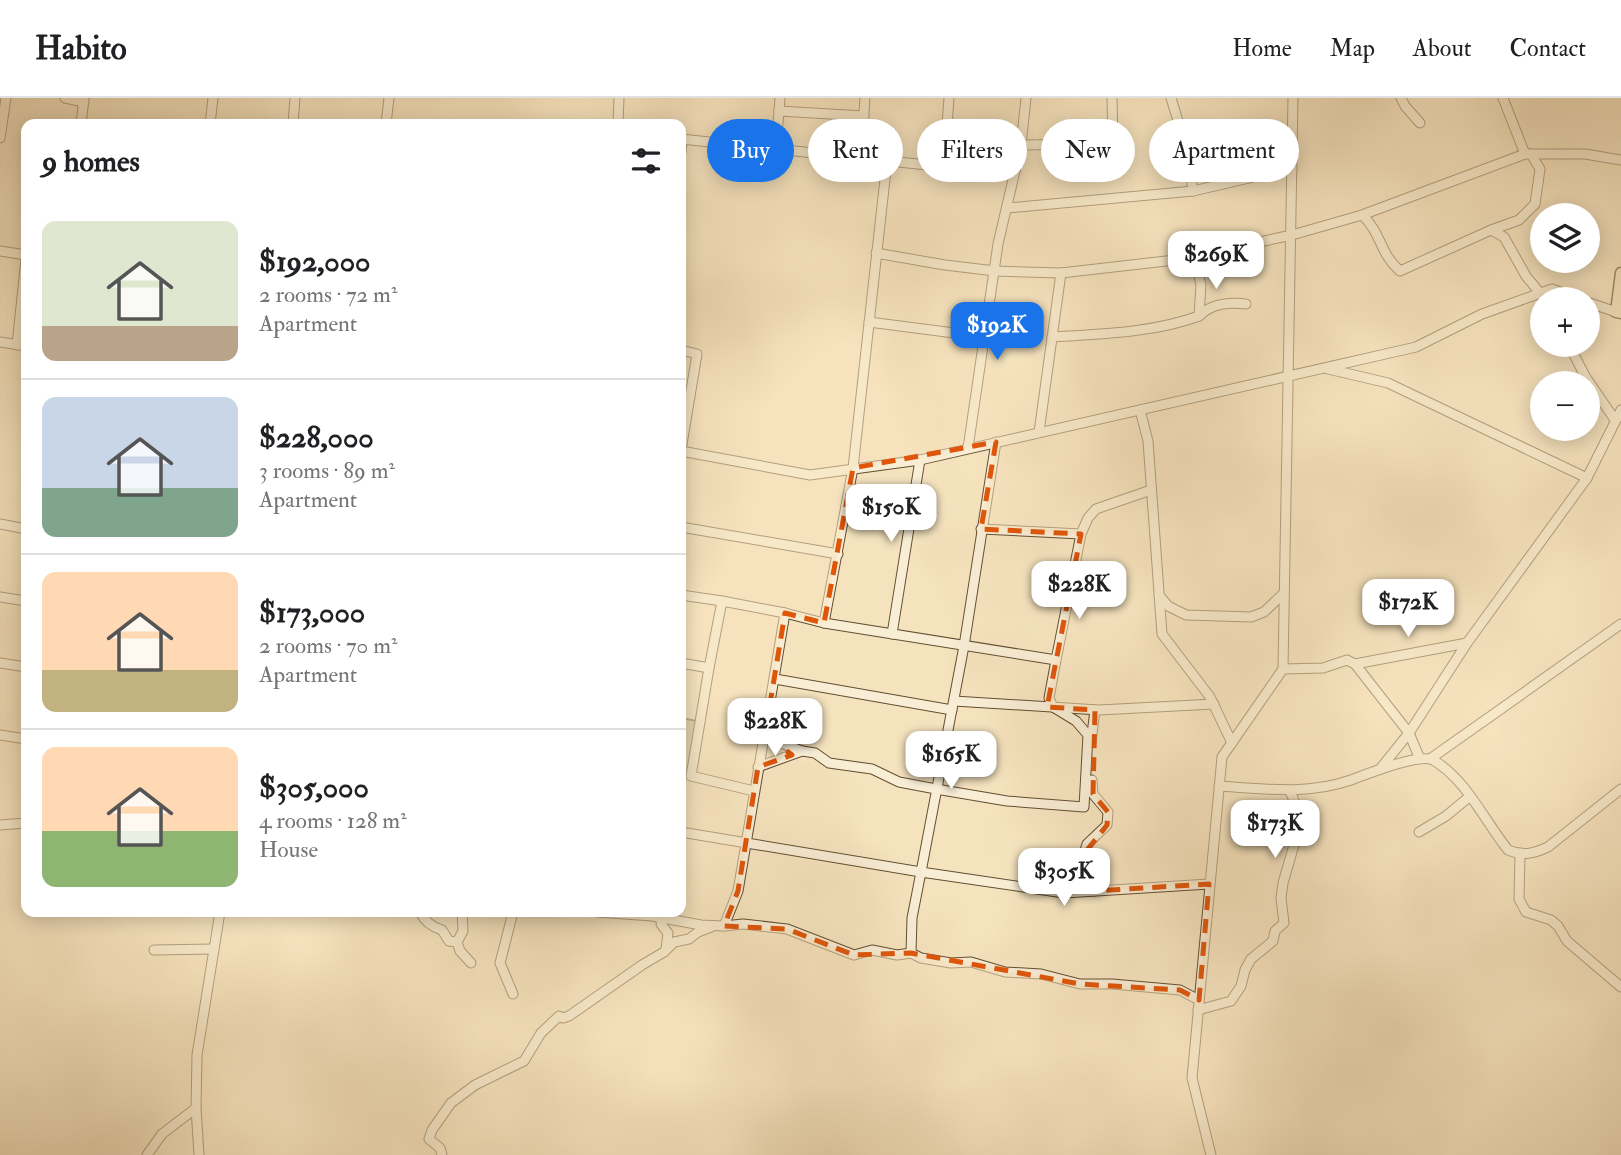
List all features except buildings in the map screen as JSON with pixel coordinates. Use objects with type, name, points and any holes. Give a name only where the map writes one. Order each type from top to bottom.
[{"type":"main road","points":[[1618,313],[1621,273]]},
{"type":"street","points":[[0,138],[6,98]]},
{"type":"street","points":[[65,98],[84,100],[82,119]]},
{"type":"street","points":[[211,119],[213,98]]},
{"type":"street","points":[[293,119],[295,98]]},
{"type":"street","points":[[387,119],[389,98]]},
{"type":"street","points":[[618,119],[619,98]]},
{"type":"street","points":[[778,119],[780,98]]},
{"type":"street","points":[[864,119],[865,98]]},
{"type":"street","points":[[947,119],[949,98]]},
{"type":"street","points":[[1024,119],[1026,98]]},
{"type":"street","points":[[1027,145],[1114,142],[1112,98]]},
{"type":"street","points":[[1171,98],[1187,150],[1194,191]]},
{"type":"street","points":[[1293,98],[1293,119]]},
{"type":"street","points":[[1401,98],[1420,123]]},
{"type":"street","points":[[1362,215],[1373,226],[1388,261],[1400,271],[1519,220],[1535,204],[1540,169],[1528,154],[1503,98]]},
{"type":"street","points":[[779,111],[864,116]]},
{"type":"street","points":[[686,139],[707,141]]},
{"type":"street","points":[[876,253],[995,271],[1061,272],[1194,256],[1292,235],[1362,215],[1528,154],[1585,154],[1621,160]]},
{"type":"street","points":[[824,623],[853,468],[884,182]]},
{"type":"street","points":[[968,448],[998,244],[1013,182]]},
{"type":"street","points":[[1007,208],[1194,191],[1232,182]]},
{"type":"street","points":[[1211,1155],[1192,1078],[1222,757],[1283,669],[1292,182]]},
{"type":"street","points":[[1491,230],[1504,237],[1526,276],[1536,287]]},
{"type":"street","points":[[0,251],[21,256]]},
{"type":"street","points":[[1194,256],[1200,285],[1199,316]]},
{"type":"street","points":[[1039,432],[1061,272]]},
{"type":"street","points":[[1200,293],[1219,305]]},
{"type":"street","points":[[686,452],[810,475],[920,460],[1416,347],[1482,314],[1530,300]]},
{"type":"street","points":[[1052,337],[1108,333],[1184,322],[1219,305],[1246,304]]},
{"type":"street","points":[[1600,307],[1618,313]]},
{"type":"street","points":[[869,322],[985,337]]},
{"type":"street","points":[[0,342],[21,345]]},
{"type":"street","points":[[686,351],[697,354],[686,421]]},
{"type":"street","points":[[1575,357],[1615,421]]},
{"type":"street","points":[[1324,368],[1388,383],[1587,478]]},
{"type":"street","points":[[1140,410],[1148,441],[1162,634],[1210,697],[1232,743]]},
{"type":"street","points":[[1379,770],[1409,733],[1467,643],[1587,478],[1621,410]]},
{"type":"street","points":[[911,953],[912,918],[964,646],[996,442]]},
{"type":"street","points":[[892,634],[920,460]]},
{"type":"street","points":[[765,734],[773,740],[815,753],[830,763],[872,769],[899,782],[1007,801],[1084,807],[1088,735],[1076,721],[1053,707],[1049,698],[1081,534],[1088,518],[1096,509],[1151,490]]},
{"type":"street","points":[[0,524],[21,528]]},
{"type":"street","points":[[686,528],[838,554]]},
{"type":"street","points":[[981,529],[1081,534]]},
{"type":"street","points":[[1159,595],[1168,606],[1186,615],[1251,617],[1264,612],[1284,593]]},
{"type":"street","points":[[686,596],[785,613],[824,623],[1056,660]]},
{"type":"street","points":[[0,597],[21,600]]},
{"type":"street","points":[[722,601],[686,774],[754,791]]},
{"type":"street","points":[[720,926],[738,891],[785,613]]},
{"type":"street","points":[[1219,786],[1290,791],[1328,788],[1379,770],[1425,759],[1621,624]]},
{"type":"street","points":[[1355,664],[1467,643]]},
{"type":"street","points":[[1283,669],[1323,668],[1347,660],[1355,664],[1409,733],[1425,759],[1455,777],[1508,849],[1520,855],[1548,847],[1621,789]]},
{"type":"street","points":[[0,663],[21,666]]},
{"type":"street","points":[[686,664],[709,668]]},
{"type":"street","points":[[775,679],[953,706],[1095,709],[1214,704]]},
{"type":"street","points":[[1094,891],[1084,854],[1087,844],[1107,825],[1108,813],[1103,803],[1093,794],[1091,739],[1095,709]]},
{"type":"street","points":[[0,735],[21,738]]},
{"type":"street","points":[[758,767],[802,751]]},
{"type":"street","points":[[1198,1010],[1231,1001],[1241,986],[1251,959],[1273,941],[1275,931],[1284,923],[1281,898],[1283,883],[1296,838],[1294,823],[1297,808],[1290,791]]},
{"type":"street","points":[[1419,832],[1446,816],[1469,797]]},
{"type":"street","points":[[0,825],[21,823]]},
{"type":"street","points":[[686,833],[1064,893],[1209,884]]},
{"type":"street","points":[[1520,855],[1519,899],[1526,912],[1551,920],[1567,941],[1621,986]]},
{"type":"street","points":[[199,1155],[197,1055],[219,917]]},
{"type":"street","points":[[423,917],[432,927],[442,930],[449,941],[457,942]]},
{"type":"street","points":[[462,917],[463,931],[457,942],[460,951],[471,962]]},
{"type":"street","points":[[512,917],[500,963],[513,994]]},
{"type":"street","points":[[653,917],[720,926]]},
{"type":"street","points":[[662,918],[661,924],[668,933],[666,949]]},
{"type":"street","points":[[442,1155],[440,1149],[429,1139],[432,1130],[457,1097],[524,1061],[552,1020],[559,1016],[569,1016],[674,942],[720,926],[743,924],[787,929],[854,955],[872,950],[897,955],[911,953],[921,958],[951,963],[971,962],[1005,972],[1041,974],[1080,985],[1112,984],[1180,990],[1199,1000]]},
{"type":"street","points":[[154,950],[214,949]]},
{"type":"street","points":[[147,1155],[162,1134],[196,1108]]},
{"type":"highlighted area","points":[[996,442],[981,529],[1081,534],[1047,707],[1095,710],[1093,794],[1108,812],[1107,825],[1084,854],[1094,891],[1209,884],[1199,1000],[1180,990],[1080,984],[911,953],[854,955],[787,929],[724,926],[738,891],[758,767],[792,755],[765,734],[785,613],[824,623],[853,468]]},
{"type":"shaded area","points":[[686,719],[697,721],[691,774],[686,773]]}]
